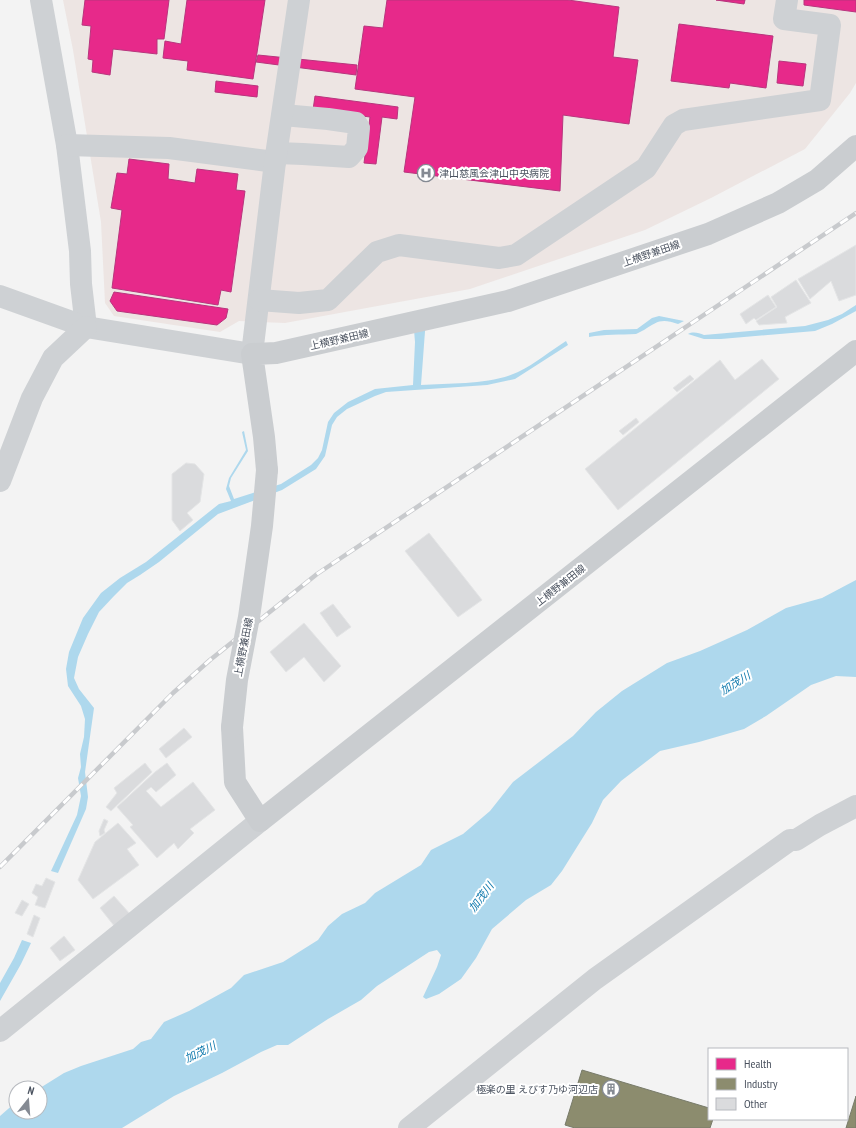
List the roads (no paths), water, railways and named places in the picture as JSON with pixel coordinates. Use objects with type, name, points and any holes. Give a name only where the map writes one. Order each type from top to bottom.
[{"type":"main road","name":"上横野兼田線","points":[[856,146],[816,180],[778,204],[708,234],[508,301],[276,353],[252,354],[264,437],[267,470],[262,526],[249,617],[236,680],[232,727],[235,782],[260,821],[856,351]]},
{"type":"street","points":[[41,0],[67,145],[80,251],[81,284],[86,326]]},
{"type":"street","points":[[0,296],[86,326],[252,354],[276,158],[299,0]]},
{"type":"street","points":[[259,300],[299,303],[328,300],[377,252],[399,245],[499,258],[516,255],[646,168],[674,125],[683,120],[820,100],[830,25],[784,19],[786,0]]},
{"type":"street","points":[[67,145],[169,148],[276,158],[303,154],[349,157],[357,148],[359,128],[356,123],[283,115]]},
{"type":"street","points":[[0,480],[32,398],[53,358],[86,326]]},
{"type":"street","points":[[409,1128],[595,979],[790,840],[796,840],[820,825],[856,806]]},
{"type":"street","points":[[0,1032],[260,821]]},
{"type":"water","points":[[856,305],[856,311],[815,331],[721,339],[704,339],[688,334],[694,332],[704,335],[805,326],[828,320],[842,314]]},
{"type":"water","points":[[659,316],[684,321],[678,324],[668,321],[660,321],[636,334],[589,337],[589,333],[604,330],[637,329],[652,318]]},
{"type":"water","points":[[413,318],[426,318],[421,385],[470,383],[507,376],[530,365],[566,341],[568,345],[515,379],[487,385],[386,392],[347,409],[337,417],[332,425],[325,456],[316,469],[282,490],[218,514],[159,562],[127,583],[114,596],[99,612],[78,657],[74,678],[79,689],[94,708],[85,772],[88,797],[86,809],[58,873],[51,871],[77,815],[81,796],[78,778],[81,767],[80,754],[84,737],[85,719],[81,706],[68,686],[66,669],[69,652],[83,618],[101,593],[120,578],[146,562],[219,504],[231,501],[226,489],[229,478],[246,450],[242,432],[244,431],[248,451],[231,478],[229,486],[234,499],[281,484],[311,465],[318,458],[322,450],[328,422],[334,413],[348,402],[375,389],[413,385],[415,342]]},
{"type":"water","name":"加茂川","points":[[856,580],[856,677],[836,676],[811,685],[766,716],[744,729],[660,751],[621,781],[603,800],[592,823],[562,871],[551,885],[526,900],[492,929],[476,958],[461,979],[439,994],[426,999],[423,997],[441,955],[437,950],[429,952],[377,986],[361,1000],[288,1045],[277,1045],[261,1052],[174,1096],[122,1128],[0,1128],[0,1116],[8,1109],[8,1120],[48,1120],[48,1083],[64,1073],[81,1066],[133,1049],[141,1042],[151,1039],[164,1022],[189,1011],[231,988],[244,975],[283,962],[318,940],[328,926],[342,914],[365,903],[375,893],[421,865],[431,850],[463,834],[490,811],[513,782],[573,736],[596,712],[622,691],[667,663],[700,651],[747,630],[786,608],[822,598]]},
{"type":"water","points":[[22,940],[31,943],[0,1001],[0,983]]},
{"type":"railway","points":[[0,867],[173,693],[210,660],[317,574],[856,213]]},
{"type":"place","name":"津山慈風会津山中央病院","points":[[426,173]]},
{"type":"place","name":"極楽の里 えびす乃ゆ河辺店","points":[[611,1089]]}]
